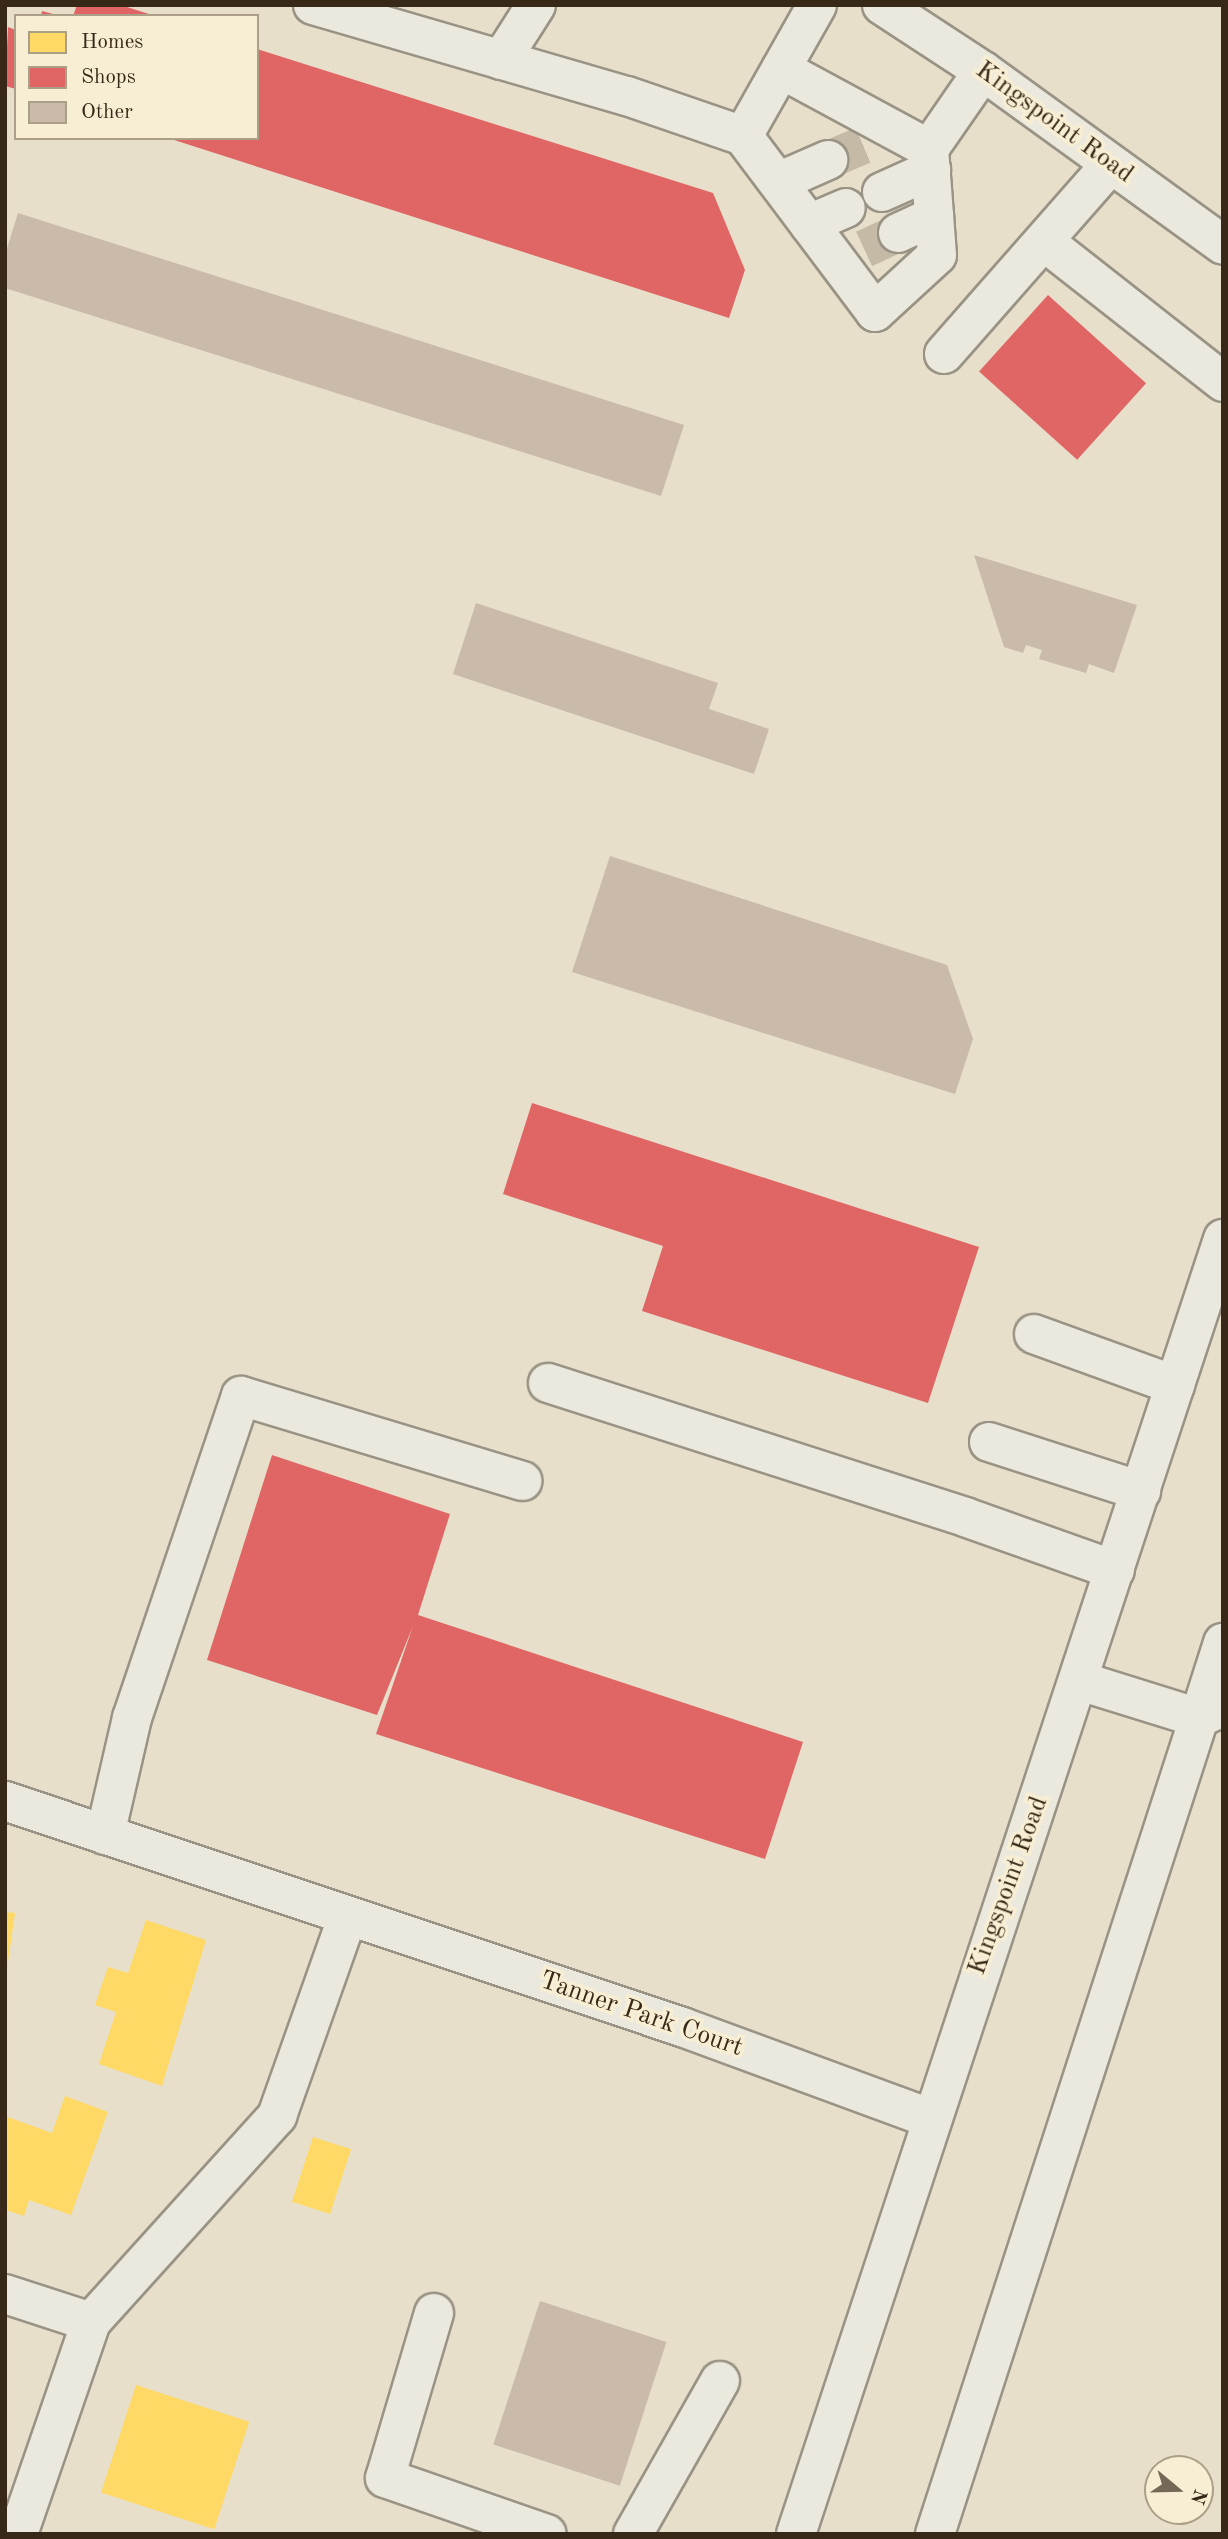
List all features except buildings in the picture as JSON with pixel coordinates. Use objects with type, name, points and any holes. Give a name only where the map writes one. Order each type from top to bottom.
[{"type":"street","points":[[313,5],[628,96],[743,136],[809,224],[851,255],[876,312],[937,255],[930,159]]},
{"type":"street","points":[[501,60],[536,5]]},
{"type":"street","points":[[743,136],[817,5]]},
{"type":"street","name":"Kingspoint Road","points":[[882,5],[983,71],[1223,245]]},
{"type":"street","points":[[780,69],[880,138],[930,159]]},
{"type":"street","points":[[882,191],[930,159],[983,71]]},
{"type":"street","points":[[778,182],[828,160]]},
{"type":"street","points":[[944,354],[1046,243],[1110,165]]},
{"type":"street","points":[[809,224],[846,208]]},
{"type":"street","points":[[898,233],[934,216]]},
{"type":"street","points":[[1046,243],[1223,382]]},
{"type":"street","name":"Kingspoint Road","points":[[796,2534],[1080,1681],[1223,1239]]},
{"type":"street","points":[[1034,1334],[1175,1385]]},
{"type":"street","points":[[548,1383],[965,1517],[1115,1570]]},
{"type":"street","points":[[105,1835],[132,1718],[241,1396],[522,1481]]},
{"type":"street","points":[[989,1442],[1141,1491]]},
{"type":"street","points":[[935,2534],[1211,1713],[1223,1643]]},
{"type":"street","points":[[1080,1681],[1211,1713]]},
{"type":"street","name":"Tanner Park Court","points":[[5,1801],[682,2027],[932,2119]]},
{"type":"street","points":[[18,2534],[90,2322],[277,2116],[348,1916]]},
{"type":"street","points":[[5,2294],[90,2322]]},
{"type":"street","points":[[434,2313],[385,2478],[547,2534]]},
{"type":"street","points":[[633,2534],[720,2381]]},
{"type":"tunnel","points":[[828,160],[864,145]]},
{"type":"tunnel","points":[[864,249],[898,233]]}]
